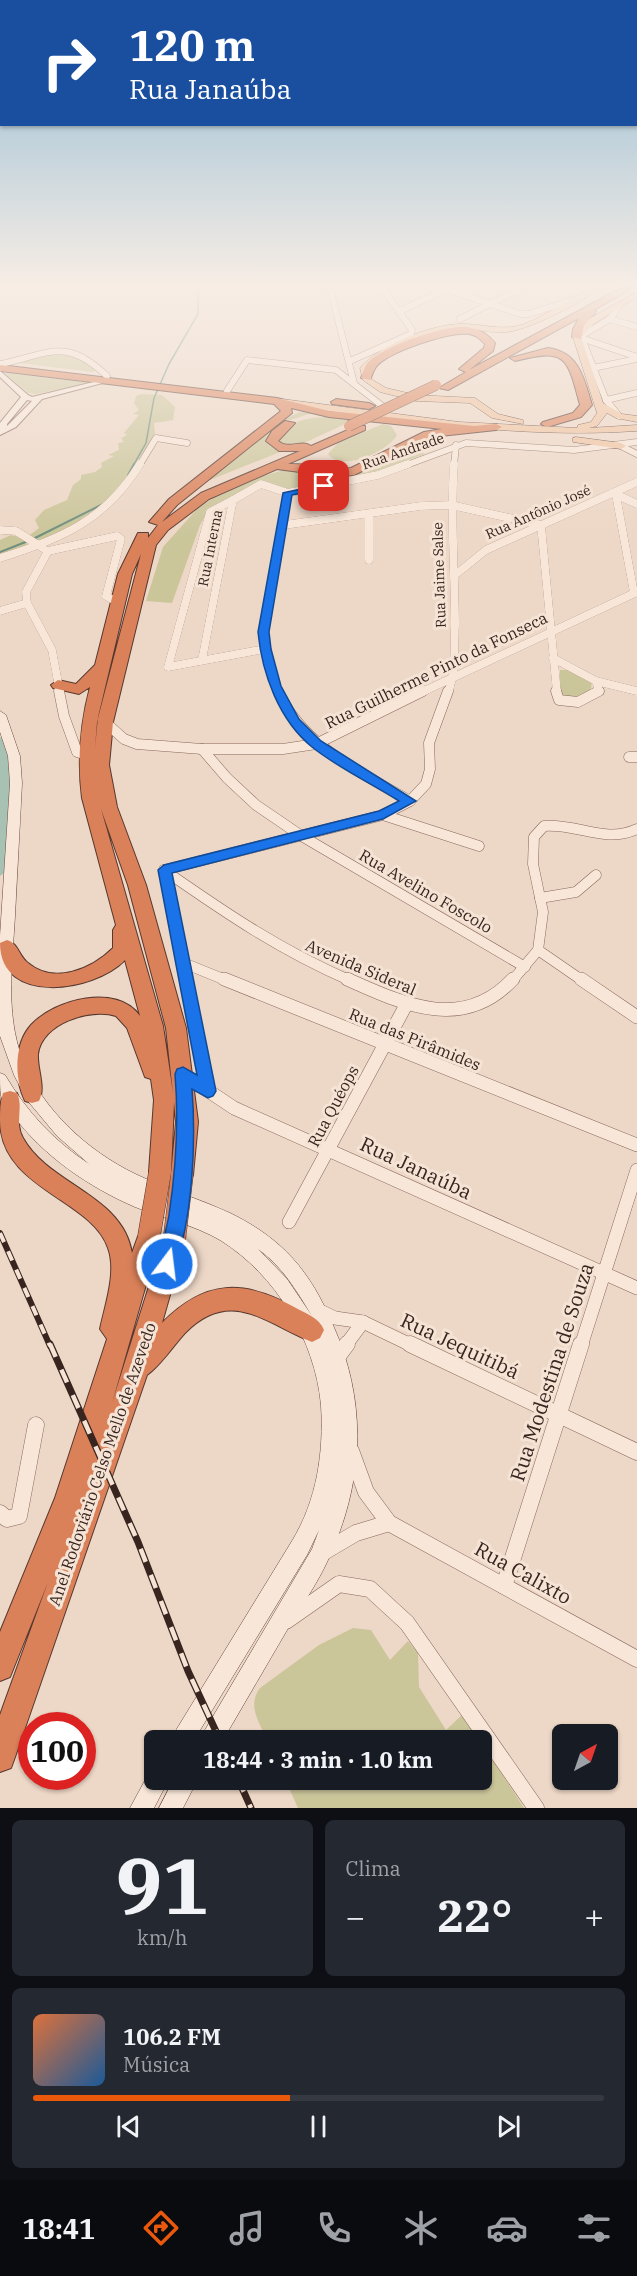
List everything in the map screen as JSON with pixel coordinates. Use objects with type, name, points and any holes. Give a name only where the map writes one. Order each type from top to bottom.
[{"type":"highway","points":[[30,370],[276,401],[329,414],[473,429]]},
{"type":"highway","points":[[366,378],[369,370]]},
{"type":"highway","name":"Anel Rodoviário Celso Mello de Azevedo","points":[[440,386],[462,370]]},
{"type":"highway","name":"Anel Rodoviário Celso Mello de Azevedo","points":[[0,1667],[68,1498],[182,1175],[187,1122],[176,1028],[137,885],[109,807],[101,765],[105,722],[150,545],[163,527],[205,496],[249,478],[440,386],[479,370]]},
{"type":"highway","points":[[551,427],[577,415],[586,405],[576,370]]},
{"type":"highway","points":[[171,387],[372,403]]},
{"type":"highway","points":[[153,524],[173,502],[288,411],[276,401]]},
{"type":"highway","points":[[307,445],[284,449],[274,445],[272,441],[282,427],[294,420],[329,414]]},
{"type":"highway","points":[[355,428],[327,446],[322,457],[332,464],[347,466],[394,445],[401,439],[402,433],[388,421]]},
{"type":"highway","points":[[249,478],[296,466],[338,473],[354,471],[428,434],[496,427]]},
{"type":"highway","name":"Anel Rodoviário Celso Mello de Azevedo","points":[[0,1757],[135,1374],[161,1239],[160,1173],[164,1100],[153,1026],[90,798],[87,755],[86,736],[125,574],[141,539],[153,524],[198,493],[307,445],[355,428]]},
{"type":"highway","points":[[58,685],[79,689],[102,667]]},
{"type":"highway","points":[[7,947],[21,969],[48,981],[69,980],[99,970],[122,951],[120,905]]},
{"type":"highway","points":[[96,1416],[122,1272],[120,1246],[105,1223],[26,1159],[8,1128],[14,1092],[32,1040],[40,1027],[66,1012],[86,1006],[119,1010],[131,1018],[164,1100]]},
{"type":"highway","points":[[135,1374],[185,1316],[219,1298],[245,1298],[315,1320]]},
{"type":"main road","points":[[364,370],[366,378],[383,390],[436,400],[461,399],[476,402],[495,416],[520,422]]},
{"type":"main road","points":[[591,370],[603,403],[600,419],[594,424]]},
{"type":"main road","points":[[442,415],[469,414],[478,407],[461,399]]},
{"type":"main road","points":[[276,401],[496,427],[532,429],[637,420]]},
{"type":"main road","points":[[372,403],[385,408],[551,427],[637,428]]},
{"type":"main road","points":[[603,403],[619,416],[637,420]]},
{"type":"main road","points":[[532,429],[564,438],[621,446]]},
{"type":"main road","points":[[0,715],[8,757],[15,834],[3,1002],[6,1032],[13,1057],[14,1092],[29,1125],[57,1150],[91,1174],[130,1196],[215,1228],[246,1248],[315,1320],[338,1356],[346,1397],[350,1447],[340,1492],[320,1555],[216,1730]]},
{"type":"main road","points":[[187,1730],[305,1538],[320,1498],[331,1454],[330,1416],[327,1375],[315,1320]]},
{"type":"main road","points":[[141,1808],[152,1790]]},
{"type":"main road","points":[[170,1808],[181,1790]]},
{"type":"street","points":[[3,370],[26,397],[38,399],[107,379],[99,370]]},
{"type":"street","points":[[227,391],[240,370]]},
{"type":"street","points":[[337,370],[354,382],[372,403]]},
{"type":"street","points":[[352,370],[354,382]]},
{"type":"street","points":[[594,370],[603,403],[637,393]]},
{"type":"street","points":[[2,431],[3,424],[26,397]]},
{"type":"street","points":[[2,431],[13,425],[38,399]]},
{"type":"street","points":[[87,755],[76,752],[58,685],[52,651],[27,603],[26,592],[44,549],[113,501],[156,438],[187,443]]},
{"type":"street","name":"Rua Andrade","points":[[288,493],[378,475],[456,445],[477,442],[542,450],[621,446],[637,442]]},
{"type":"street","name":"Rua Jaime Salse","points":[[410,801],[426,784],[430,769],[429,742],[454,676],[456,575],[450,505],[456,445]]},
{"type":"street","points":[[621,446],[637,454]]},
{"type":"street","name":"Rua Antônio José","points":[[456,575],[486,550],[637,482]]},
{"type":"street","name":"Rua Interna","points":[[202,660],[233,500],[261,484],[288,493]]},
{"type":"street","points":[[288,493],[264,632],[265,649],[275,686],[290,712],[316,744],[410,801]]},
{"type":"street","points":[[614,494],[637,504]]},
{"type":"street","points":[[614,494],[635,592]]},
{"type":"street","points":[[233,500],[210,512],[168,667],[265,649]]},
{"type":"street","points":[[284,525],[450,505],[541,525],[559,700],[578,702],[599,692],[596,681]]},
{"type":"street","points":[[369,513],[369,561]]},
{"type":"street","points":[[0,530],[16,531],[44,549]]},
{"type":"street","points":[[0,558],[117,536],[121,539],[106,596],[119,603]]},
{"type":"street","name":"Rua Guilherme Pinto da Fonseca","points":[[105,722],[124,739],[137,744],[202,749],[283,749],[316,744],[454,676],[635,592]]},
{"type":"street","points":[[0,611],[27,603]]},
{"type":"street","points":[[553,658],[596,681],[637,692]]},
{"type":"street","name":"Rua Avelino Foscolo","points":[[202,749],[227,778],[256,805],[300,836],[525,968]]},
{"type":"street","points":[[208,1091],[164,870],[383,815],[410,801]]},
{"type":"street","points":[[383,815],[479,846]]},
{"type":"street","name":"Avenida Sideral","points":[[164,870],[251,930],[299,958],[406,1005],[435,1010],[470,1007],[488,999],[525,968],[538,950],[543,912],[533,864],[534,837],[544,826],[568,824],[603,838],[629,833],[637,828]]},
{"type":"street","points":[[540,898],[576,892],[596,875]]},
{"type":"street","points":[[538,950],[637,1017]]},
{"type":"street","name":"Rua das Pirâmides","points":[[181,962],[637,1145]]},
{"type":"street","name":"Rua Quéops","points":[[289,1222],[406,1005]]},
{"type":"street","name":"Rua Janaúba","points":[[183,1074],[234,1108],[637,1288]]},
{"type":"street","name":"Rua Modestina de Souza","points":[[504,1586],[637,1170]]},
{"type":"street","name":"Rua Jequitibá","points":[[315,1320],[335,1318],[363,1322],[637,1452]]},
{"type":"street","points":[[338,1356],[363,1322]]},
{"type":"street","points":[[0,1513],[7,1519],[19,1516],[36,1425]]},
{"type":"street","name":"Rua Calixto","points":[[350,1447],[366,1492],[389,1523],[637,1659]]},
{"type":"street","points":[[320,1555],[356,1533],[389,1523]]},
{"type":"street","points":[[276,1628],[339,1584],[370,1589],[407,1623],[536,1808]]},
{"type":"shaded area","points":[[5,374],[91,383],[36,394],[28,393]]},
{"type":"shaded area","points":[[141,394],[162,395],[175,407],[173,420],[154,423],[155,435],[125,479],[96,512],[63,532],[37,541],[30,535],[39,528],[35,520],[44,510],[67,500],[73,485],[81,479],[81,475],[95,472],[102,467],[101,463],[114,456],[108,455],[119,450],[118,443],[124,442],[121,438],[127,435],[124,433],[139,415],[133,414],[139,410],[134,403],[136,396]]},
{"type":"shaded area","points":[[300,412],[312,413],[284,422],[268,439],[269,445],[280,452],[205,482],[280,421]]},
{"type":"shaded area","points":[[325,417],[354,420],[304,443],[285,446],[277,441],[286,429],[298,422]]},
{"type":"shaded area","points":[[383,424],[391,426],[397,435],[375,453],[354,461],[335,459],[328,454],[338,443]]},
{"type":"shaded area","points":[[413,447],[425,454],[372,473],[289,491],[265,483],[207,513],[200,525],[172,603],[146,601],[163,547],[197,509],[212,499],[260,477],[284,470],[296,469],[348,475],[366,470]]},
{"type":"shaded area","points":[[11,535],[26,539],[27,546],[0,556],[0,540]]},
{"type":"shaded area","points":[[560,670],[571,670],[592,681],[590,695],[574,701],[559,698]]},
{"type":"shaded area","points":[[353,1628],[371,1630],[390,1660],[408,1641],[418,1653],[419,1687],[446,1730],[262,1730],[254,1707],[256,1694],[260,1688],[319,1645]]},
{"type":"shaded area","points":[[463,1714],[473,1730],[446,1730]]},
{"type":"shaded area","points":[[492,1758],[524,1808],[298,1808],[290,1790],[492,1790]]},
{"type":"waterway","points":[[133,466],[146,443],[154,398],[166,370]]},
{"type":"waterway","points":[[128,475],[134,464]]},
{"type":"waterway","points":[[35,538],[103,504]]},
{"type":"waterway","points":[[0,552],[28,541]]},
{"type":"waterway","points":[[0,742],[7,807],[0,870]]},
{"type":"railway","points":[[0,1233],[50,1346]]},
{"type":"railway","points":[[50,1344],[138,1542],[188,1671],[215,1730]]},
{"type":"railway","points":[[243,1790],[251,1808]]},
{"type":"route","points":[[167,1264],[180,1209],[187,1122],[183,1074],[208,1091],[164,870],[383,815],[410,801],[316,744],[294,721],[275,686],[265,649],[264,632],[288,493],[324,486]]}]
